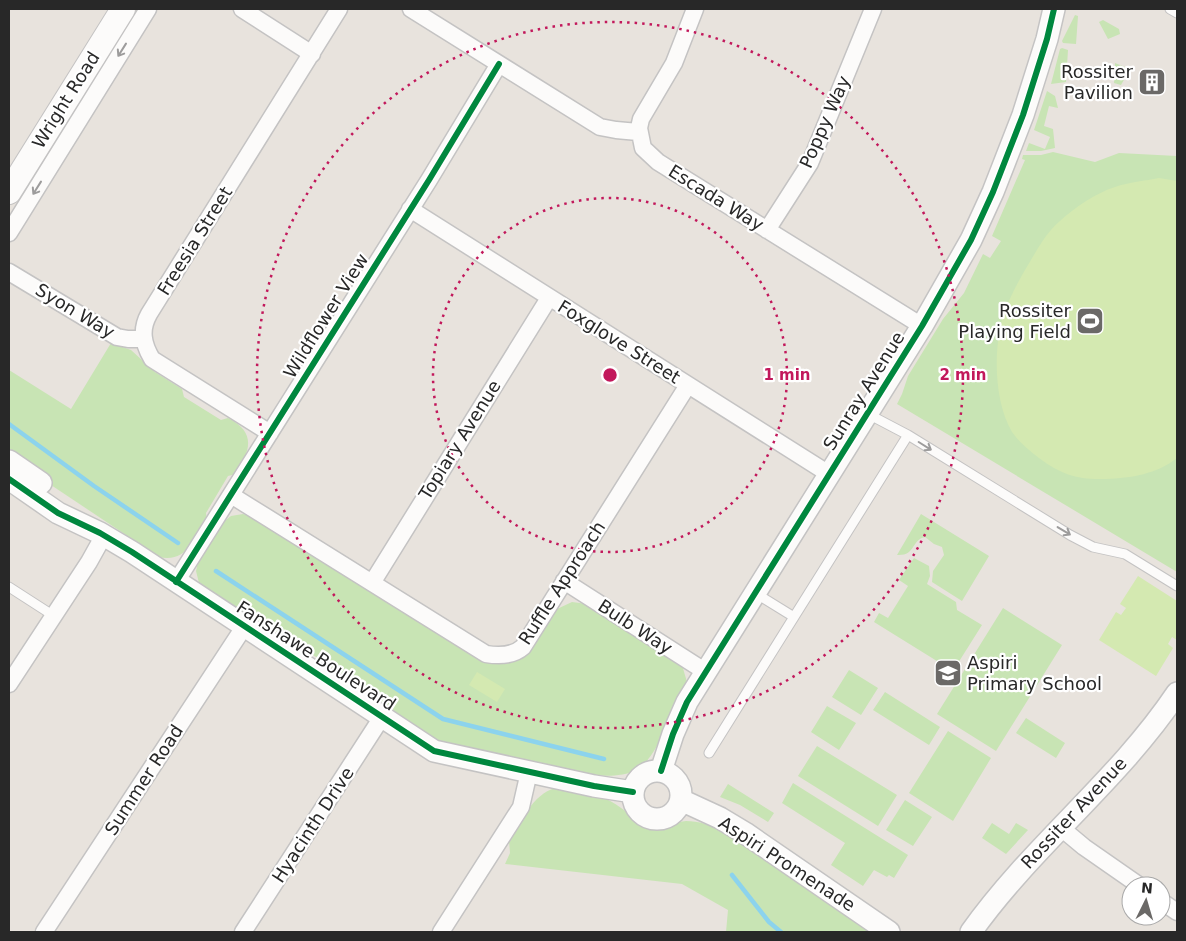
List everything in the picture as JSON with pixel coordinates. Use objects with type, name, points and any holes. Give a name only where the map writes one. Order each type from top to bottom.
[{"type":"main road","name":"Wright Road","points":[[9,161],[104,9]]},
{"type":"main road","name":"Wright Road","points":[[9,192],[123,9]]},
{"type":"street","points":[[9,233],[148,9]]},
{"type":"street","points":[[242,9],[312,54]]},
{"type":"street","name":"Freesia Street","points":[[143,339],[143,329],[149,314],[339,9]]},
{"type":"street","points":[[411,9],[600,126],[638,132],[641,119],[674,62],[695,9]]},
{"type":"street","name":"Poppy Way","points":[[767,230],[810,163],[873,9]]},
{"type":"street","name":"Sunray Avenue","points":[[662,771],[680,718],[706,672],[922,326],[971,240],[993,192],[1023,115],[1047,39],[1054,9]]},
{"type":"street","name":"Wildflower View","points":[[176,582],[410,210],[499,64]]},
{"type":"street","name":"Escada Way","points":[[638,132],[643,148],[651,157],[922,326]]},
{"type":"street","name":"Foxglove Street","points":[[410,210],[829,474]]},
{"type":"street","name":"Syon Way","points":[[9,272],[117,337],[128,340],[143,339]]},
{"type":"street","name":"Topiary Avenue","points":[[372,583],[549,298]]},
{"type":"street","points":[[143,339],[147,352],[158,364],[270,433]]},
{"type":"street","name":"Ruffle Approach","points":[[231,495],[486,654],[501,656],[515,652],[523,647],[688,385]]},
{"type":"street","name":"Fanshawe Boulevard","points":[[9,461],[78,509],[102,534]]},
{"type":"street","name":"Fanshawe Boulevard","points":[[9,479],[58,512],[102,534],[434,751],[594,786],[633,792]]},
{"type":"street","points":[[9,684],[54,616],[102,534]]},
{"type":"street","name":"Bulb Way","points":[[564,581],[706,672]]},
{"type":"street","name":"Summer Road","points":[[44,932],[244,627]]},
{"type":"street","name":"Rossiter Avenue","points":[[971,932],[990,905],[1175,702]]},
{"type":"street","name":"Hyacinth Drive","points":[[243,932],[382,717]]},
{"type":"street","points":[[653,771],[662,771],[675,778],[680,785],[681,800],[674,813],[668,817],[654,819],[640,813],[633,800],[633,792],[640,778],[653,771]]},
{"type":"street","points":[[443,932],[521,807],[530,772]]},
{"type":"street","name":"Aspiri Promenade","points":[[681,800],[720,818],[745,833],[889,932]]},
{"type":"street","points":[[1060,827],[1084,847],[1126,876]]},
{"type":"lane","points":[[1170,9],[1177,13]]},
{"type":"lane","points":[[868,414],[908,435],[1070,535],[1093,547],[1125,554],[1177,586]]},
{"type":"lane","points":[[709,753],[908,435]]},
{"type":"lane","points":[[9,587],[54,616]]},
{"type":"lane","points":[[755,593],[794,617]]},
{"type":"green space","points":[[1075,15],[1078,16],[1076,44],[1063,43],[1062,41]]},
{"type":"green space","points":[[1103,20],[1119,29],[1120,34],[1108,39],[1099,22]]},
{"type":"green space","points":[[1060,49],[1068,50],[1066,82],[1051,84]]},
{"type":"green space","points":[[1115,63],[1130,69],[1121,85],[1114,83]]},
{"type":"green space","points":[[1047,91],[1055,96],[1058,108],[1049,106],[1044,126],[1053,129],[1055,148],[1041,151],[1026,151],[1029,143],[1045,149],[1050,137],[1034,130]]},
{"type":"green space","points":[[1053,152],[1095,162],[1119,153],[1177,156],[1177,572],[897,404],[908,376],[943,319],[964,293],[983,254],[990,258],[1001,241],[992,236],[1025,160],[1022,159],[1023,155],[1041,155]]},
{"type":"green space","name":"Rossiter Playing Field","points":[[1159,178],[1177,181],[1177,458],[1161,468],[1134,476],[1087,479],[1071,475],[1055,469],[1028,449],[1012,432],[1006,419],[1001,404],[997,372],[998,339],[1005,310],[1020,278],[1041,244],[1052,229],[1066,216],[1100,193],[1126,184]]},
{"type":"green space","points":[[111,343],[131,350],[155,372],[182,389],[184,397],[221,420],[228,418],[237,424],[247,436],[248,443],[245,457],[236,474],[228,476],[206,513],[207,521],[188,548],[176,557],[159,557],[9,457],[9,370],[71,409]]},
{"type":"green space","points":[[243,514],[255,518],[493,663],[503,663],[517,659],[557,609],[572,602],[587,604],[682,665],[687,682],[666,730],[652,754],[637,770],[626,774],[608,776],[590,775],[458,748],[433,739],[351,687],[350,679],[313,655],[305,657],[290,646],[288,639],[250,615],[244,616],[203,590],[196,571],[198,562],[222,523],[231,516]]},
{"type":"green space","points":[[921,514],[989,556],[962,601],[932,582],[933,571],[944,555],[942,547],[925,537],[917,541],[911,551],[903,555],[897,555]]},
{"type":"green space","points":[[914,558],[929,566],[930,576],[927,584],[956,602],[957,610],[982,625],[953,671],[874,622],[879,613],[888,618],[908,586],[899,580]]},
{"type":"green space","points":[[1138,576],[1177,601],[1177,640],[1172,637],[1168,644],[1173,648],[1156,676],[1099,640],[1116,612],[1121,615],[1126,608],[1120,604]]},
{"type":"green space","points":[[1003,608],[1062,645],[996,751],[937,714]]},
{"type":"green space","points":[[849,670],[878,688],[861,715],[832,697]]},
{"type":"green space","points":[[477,672],[505,689],[497,702],[469,685]]},
{"type":"green space","points":[[885,692],[940,727],[929,745],[873,710]]},
{"type":"green space","points":[[827,706],[856,723],[839,750],[811,732]]},
{"type":"green space","points":[[1026,718],[1065,743],[1056,758],[1016,733]]},
{"type":"green space","points":[[948,731],[991,758],[953,821],[909,793]]},
{"type":"green space","points":[[817,746],[897,795],[878,826],[798,776]]},
{"type":"green space","points":[[793,783],[908,855],[894,878],[889,875],[887,877],[874,870],[863,886],[831,865],[845,843],[782,803]]},
{"type":"green space","points":[[728,784],[774,813],[768,822],[740,805],[720,797]]},
{"type":"green space","points":[[555,788],[604,798],[639,820],[655,825],[691,821],[723,830],[874,932],[726,932],[728,910],[682,884],[505,864],[510,853],[509,840],[523,817],[540,796]]},
{"type":"green space","points":[[905,800],[932,817],[913,846],[886,830]]},
{"type":"green space","points":[[992,823],[1009,834],[1016,823],[1028,830],[1006,854],[982,838]]},
{"type":"waterway","points":[[9,424],[94,486],[178,543]]},
{"type":"waterway","points":[[216,571],[443,719],[604,759]]},
{"type":"waterway","points":[[732,875],[769,922],[781,932]]},
{"type":"cycle path","points":[[661,771],[673,734],[687,702],[922,326],[971,240],[993,192],[1023,115],[1047,39],[1054,9]]},
{"type":"cycle path","points":[[176,582],[429,180],[499,64]]},
{"type":"cycle path","points":[[9,479],[58,513],[100,533],[132,552],[434,751],[594,786],[633,792]]},
{"type":"place","name":"Rossiter Pavilion","points":[[1152,82]]},
{"type":"place","name":"Rossiter Playing Field","points":[[1090,321]]},
{"type":"place","name":"Aspiri Primary School","points":[[948,673]]}]
